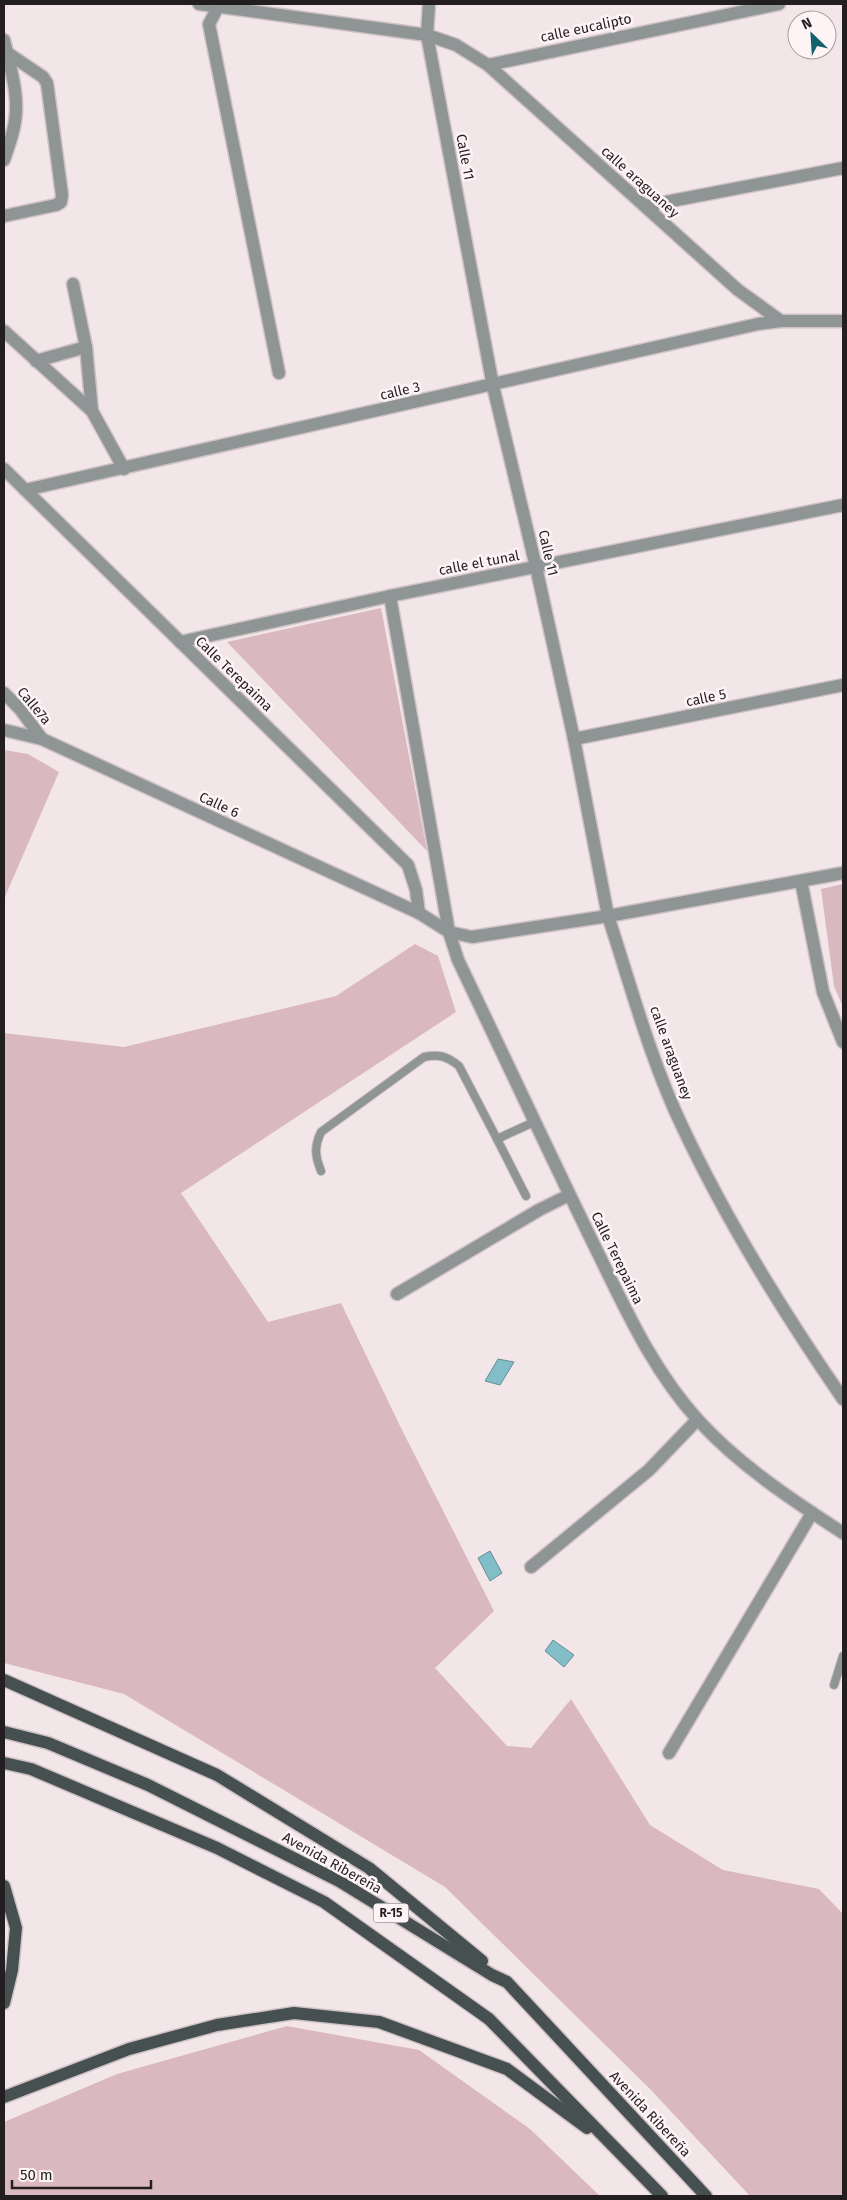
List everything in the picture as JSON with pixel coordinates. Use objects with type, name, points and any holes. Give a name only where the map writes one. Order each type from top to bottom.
[{"type":"main road","points":[[4,1680],[217,1775],[369,1868],[507,1982]]},
{"type":"main road","name":"Avenida Ribereña","points":[[4,1732],[48,1743],[148,1785],[339,1881],[492,1975],[507,1982],[706,2196]]},
{"type":"main road","name":"R-15","points":[[4,1763],[31,1769],[217,1848],[324,1902],[489,2019],[662,2196]]},
{"type":"main road","points":[[4,1886],[16,1928],[12,1970],[4,2003]]},
{"type":"main road","points":[[4,2097],[129,2049],[217,2025],[294,2013],[379,2022],[508,2069],[621,2153]]},
{"type":"street","name":"calle araguaney","points":[[199,4],[218,5],[427,35],[456,45],[488,65],[738,290],[782,321]]},
{"type":"street","name":"Calle 11","points":[[428,4],[427,35],[492,386],[536,567],[574,740],[608,916]]},
{"type":"street","name":"calle eucalipto","points":[[488,65],[779,4]]},
{"type":"street","points":[[218,5],[209,24],[279,373]]},
{"type":"street","points":[[4,160],[10,143],[16,111],[5,46]]},
{"type":"street","points":[[4,216],[56,205],[61,202],[62,195],[47,83],[43,77],[5,46]]},
{"type":"street","points":[[645,206],[843,168]]},
{"type":"street","points":[[73,284],[86,347],[92,411]]},
{"type":"street","points":[[782,321],[843,321]]},
{"type":"street","name":"calle 3","points":[[25,490],[492,386],[758,324],[782,321]]},
{"type":"street","points":[[4,331],[92,411],[124,468]]},
{"type":"street","points":[[36,361],[86,347]]},
{"type":"street","name":"Calle Terepaima","points":[[4,470],[408,865],[416,890],[419,913]]},
{"type":"street","name":"calle el tunal","points":[[180,642],[390,596],[843,505]]},
{"type":"street","name":"Calle Terepaima","points":[[390,596],[449,932],[458,960],[569,1195],[634,1325],[666,1380],[698,1420],[736,1456],[812,1513],[843,1533]]},
{"type":"street","name":"calle 5","points":[[574,740],[843,686]]},
{"type":"street","name":"Calle7a","points":[[4,693],[20,709],[42,739]]},
{"type":"street","name":"Calle 6","points":[[4,730],[42,739],[419,913]]},
{"type":"street","points":[[419,913],[449,932],[472,937],[608,916],[801,882],[843,872]]},
{"type":"street","points":[[801,882],[823,992],[843,1042]]},
{"type":"street","name":"calle araguaney","points":[[608,916],[652,1050],[681,1125],[732,1227],[843,1399]]},
{"type":"street","points":[[397,1294],[539,1210],[569,1195]]},
{"type":"street","points":[[531,1567],[649,1470],[698,1420]]},
{"type":"street","points":[[669,1753],[812,1513]]},
{"type":"lane","points":[[321,1171],[315,1157],[316,1143],[321,1132],[424,1057],[438,1054],[450,1058],[460,1066],[526,1196]]},
{"type":"lane","points":[[497,1139],[534,1122]]},
{"type":"lane","points":[[834,1685],[843,1656]]},
{"type":"shaded area","points":[[381,608],[427,851],[227,642]]},
{"type":"shaded area","points":[[4,750],[28,754],[59,772],[4,899]]},
{"type":"shaded area","points":[[843,884],[843,1007],[834,986],[821,889]]},
{"type":"shaded area","points":[[415,944],[438,956],[456,1012],[181,1193],[268,1322],[341,1303],[401,1428],[494,1611],[435,1668],[507,1746],[531,1748],[571,1699],[650,1825],[723,1870],[819,1889],[843,1914],[843,2196],[750,2196],[651,2090],[445,1887],[124,1694],[4,1663],[4,1033],[124,1047],[336,996]]},
{"type":"shaded area","points":[[287,2026],[419,2050],[530,2129],[600,2196],[4,2196],[4,2122],[117,2074]]},
{"type":"water","points":[[498,1359],[514,1362],[500,1385],[485,1381]]},
{"type":"water","points":[[490,1551],[502,1573],[490,1581],[478,1558]]},
{"type":"water","points":[[553,1640],[574,1655],[564,1667],[545,1651]]}]
